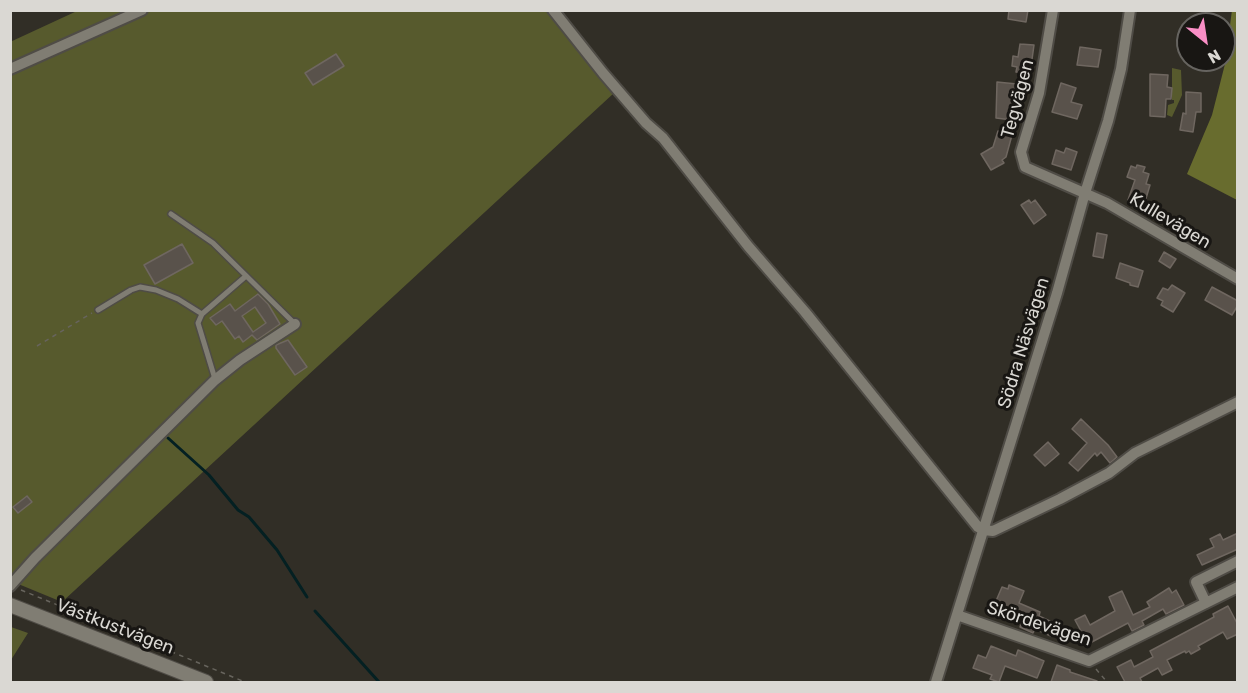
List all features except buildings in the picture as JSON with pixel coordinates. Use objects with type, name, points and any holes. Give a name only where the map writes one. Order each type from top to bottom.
[{"type":"main road","name":"Västkustvägen","points":[[10,605],[207,682]]},
{"type":"street","points":[[10,69],[142,10]]},
{"type":"street","points":[[553,10],[603,74],[646,123],[663,138],[748,246],[805,312],[983,531],[993,531],[1060,499],[1109,473],[1135,453],[1238,402]]},
{"type":"street","name":"Tegvägen","points":[[1053,10],[1042,83],[1021,155],[1027,170],[1085,193]]},
{"type":"street","name":"Södra Näsvägen","points":[[936,682],[1108,121],[1119,79],[1130,10]]},
{"type":"street","name":"Kullevägen","points":[[1085,193],[1107,203],[1238,279]]},
{"type":"street","points":[[11,586],[35,558],[215,380],[240,360],[295,324]]},
{"type":"street","points":[[1206,603],[1196,582],[1238,561]]},
{"type":"street","name":"Skördevägen","points":[[957,615],[1089,661],[1238,587]]},
{"type":"lane","points":[[171,214],[213,243],[295,324]]},
{"type":"lane","points":[[215,380],[198,322],[202,314],[246,276]]},
{"type":"lane","points":[[98,310],[130,290],[141,286],[178,299],[202,314]]},
{"type":"path","points":[[37,346],[98,310]]},
{"type":"path","points":[[11,586],[245,682]]},
{"type":"path","points":[[1089,661],[1107,682]]},
{"type":"green space","points":[[1232,10],[1238,11],[1237,200],[1187,174],[1212,115],[1223,72],[1236,72],[1236,12],[1232,12]]},
{"type":"green space","points":[[77,11],[549,11],[614,93],[62,602],[11,581],[10,42]]},
{"type":"green space","points":[[1172,68],[1176,69],[1176,72],[1181,72],[1182,95],[1172,117],[1167,115],[1168,105],[1174,103],[1172,100]]},
{"type":"green space","points":[[10,627],[28,633],[11,660]]},
{"type":"waterway","points":[[168,438],[209,475],[238,510],[249,517],[277,550],[307,597]]},
{"type":"waterway","points":[[315,611],[379,682]]}]
